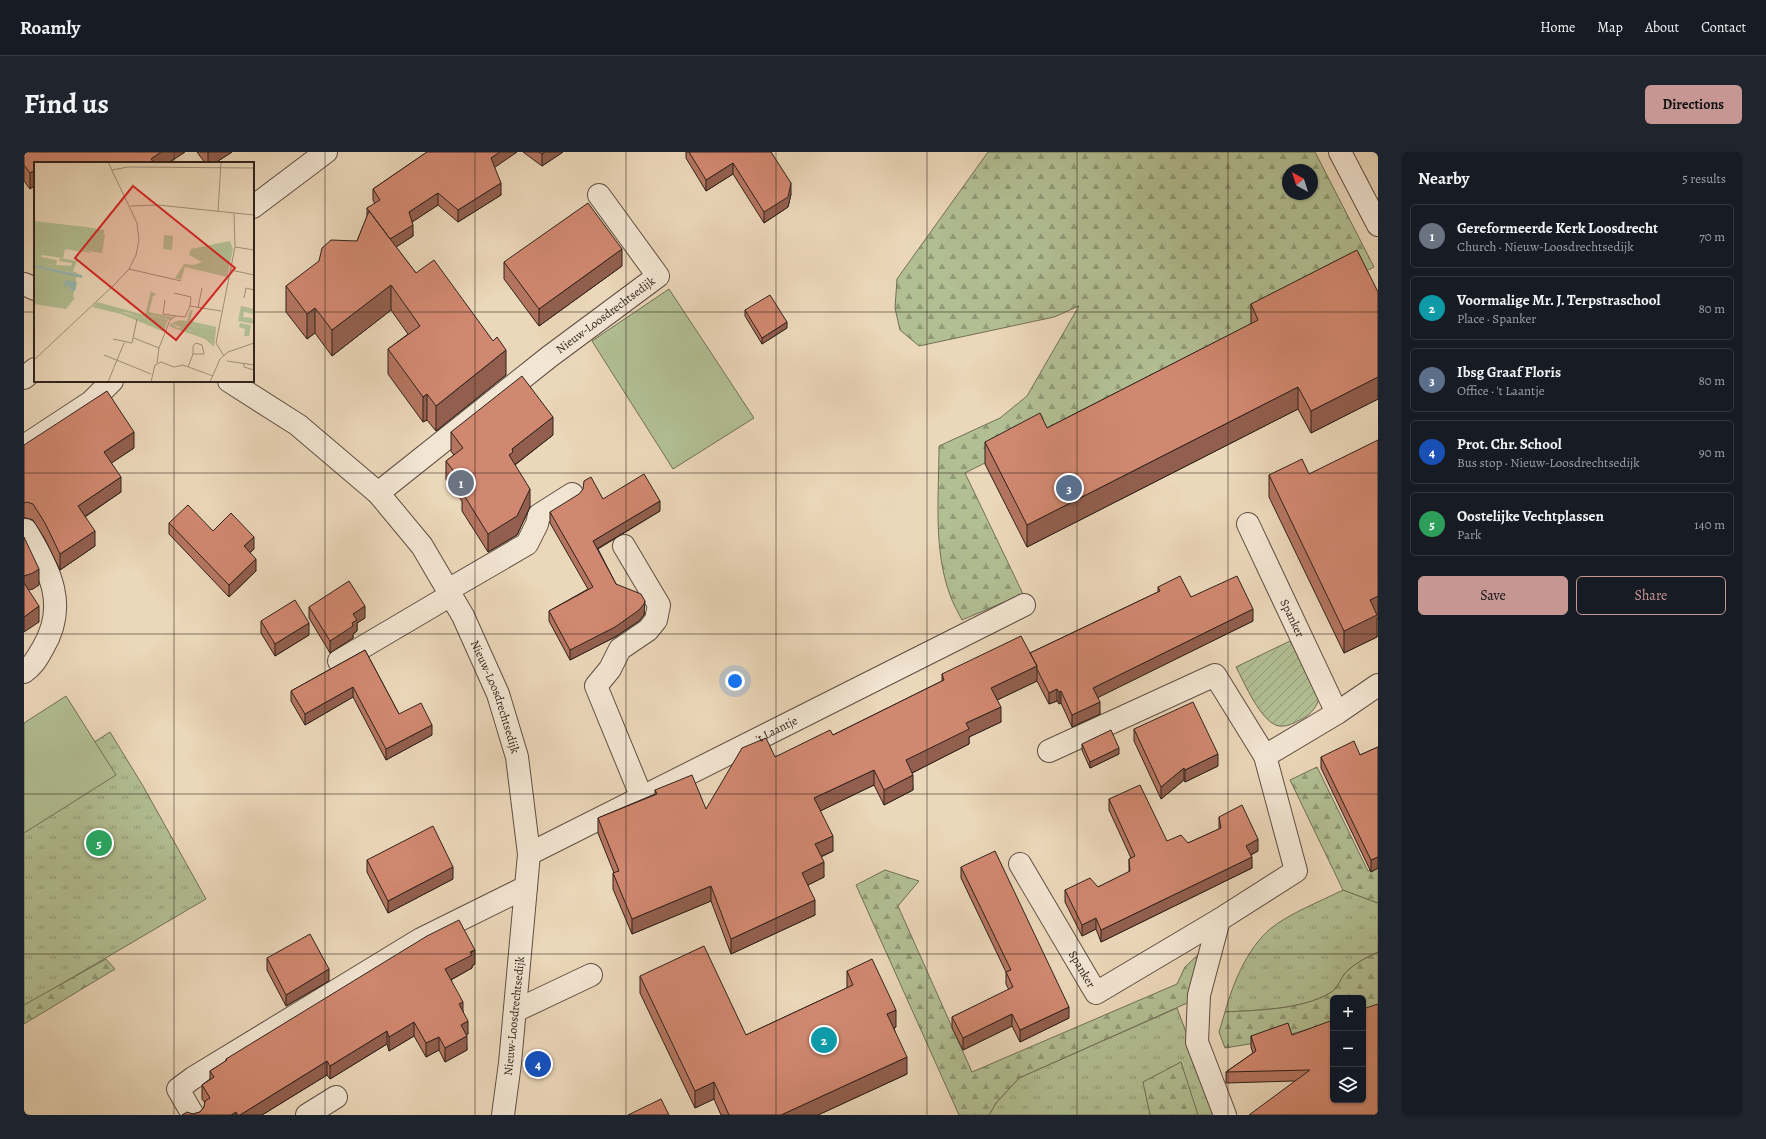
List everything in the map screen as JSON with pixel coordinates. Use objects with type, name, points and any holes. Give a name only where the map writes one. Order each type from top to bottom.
[{"type":"street","points":[[254,206],[326,152]]},
{"type":"street","points":[[1340,152],[1369,187],[1378,225]]},
{"type":"street","name":"Nieuw-Loosdrechtsedijk","points":[[378,493],[548,357],[658,276],[600,194]]},
{"type":"street","points":[[24,284],[34,289]]},
{"type":"street","points":[[24,378],[34,370]]},
{"type":"street","points":[[24,446],[91,402],[111,382]]},
{"type":"street","name":"Nieuw-Loosdrechtsedijk","points":[[231,382],[298,425],[378,493],[422,546],[463,616],[498,694],[517,757],[529,854],[515,1011],[503,1115]]},
{"type":"street","points":[[339,661],[527,544],[537,524],[538,516],[572,494]]},
{"type":"street","name":"Spanker","points":[[1248,524],[1337,713]]},
{"type":"street","points":[[24,531],[26,530],[47,568],[56,604],[50,635],[33,666],[24,672]]},
{"type":"street","points":[[624,546],[659,605],[656,620],[648,630],[620,649],[610,669],[596,686],[642,798]]},
{"type":"street","name":"'t Laantje","points":[[529,854],[1024,605]]},
{"type":"street","name":"Spanker","points":[[1020,864],[1096,993],[1219,920],[1296,871],[1265,756],[1215,675],[1049,751]]},
{"type":"street","points":[[1265,756],[1337,713],[1378,685]]},
{"type":"street","points":[[193,1115],[178,1089],[193,1078],[421,939],[526,887]]},
{"type":"street","points":[[1219,920],[1199,995],[1197,1042],[1225,1115]]},
{"type":"street","points":[[515,1011],[591,975]]},
{"type":"street","points":[[307,1115],[336,1097]]},
{"type":"green space","points":[[988,152],[1315,152],[1374,267],[965,473],[1023,594],[962,620],[950,595],[941,559],[938,522],[939,446],[1000,418],[1027,396],[1079,306],[1054,317],[919,346],[900,330],[895,308],[897,279]]},
{"type":"green space","points":[[669,289],[754,418],[673,469],[592,341]]},
{"type":"green space","points":[[1290,641],[1320,695],[1316,707],[1311,713],[1300,720],[1285,726],[1279,726],[1266,718],[1260,710],[1248,691],[1236,667]]},
{"type":"green space","points":[[66,696],[116,775],[24,833],[24,723]]},
{"type":"green space","points":[[110,732],[143,786],[206,899],[24,1006],[24,787]]},
{"type":"green space","points":[[1317,767],[1368,871],[1378,867],[1378,903],[1343,890],[1290,780]]},
{"type":"green space","points":[[885,870],[919,881],[898,906],[972,1072],[1177,984],[1185,967],[1201,952],[1194,1000],[1019,1078],[996,1103],[989,1115],[959,1115],[856,885]]},
{"type":"green space","points":[[1343,890],[1378,903],[1378,952],[1350,968],[1333,991],[1319,999],[1293,1006],[1265,1010],[1225,1012],[1232,990],[1242,967],[1254,946],[1262,937],[1277,923]]},
{"type":"green space","points":[[1378,952],[1378,1007],[1366,1012],[1366,995],[1330,995],[1330,1023],[1267,1041],[1225,1048],[1219,1032],[1225,1012],[1265,1010],[1293,1006],[1319,999],[1333,991],[1347,971],[1362,960]]},
{"type":"green space","points":[[106,959],[115,969],[24,1024],[24,1005]]},
{"type":"green space","points":[[1177,1008],[1217,1115],[989,1115],[996,1103],[1019,1078]]},
{"type":"green space","points":[[1181,1062],[1198,1115],[1150,1115],[1143,1082]]},
{"type":"building","points":[[24,152],[161,152],[151,159],[153,162],[34,162],[34,171],[30,173],[24,165]]},
{"type":"building","points":[[427,152],[500,152],[491,158],[501,183],[458,210],[438,193],[409,212],[413,225],[390,239],[367,208],[380,200],[373,189]]},
{"type":"building","points":[[689,152],[771,152],[791,183],[788,197],[764,212],[733,163],[706,180]]},
{"type":"building","points":[[588,203],[622,249],[539,309],[504,262]]},
{"type":"building","points":[[369,211],[416,273],[434,260],[493,341],[497,337],[506,350],[436,406],[427,394],[423,397],[388,349],[420,326],[391,285],[332,330],[315,308],[307,314],[286,286],[319,261],[322,248],[331,240],[357,241]]},
{"type":"building","points":[[1357,250],[1378,292],[1378,377],[1311,411],[1298,387],[1027,525],[985,442],[1040,413],[1047,428],[1258,320],[1251,304]]},
{"type":"building","points":[[770,295],[787,322],[762,338],[745,310]]},
{"type":"building","points":[[522,376],[553,417],[512,449],[513,452],[509,455],[530,489],[517,516],[488,534],[462,492],[467,489],[446,461],[463,448],[451,432]]},
{"type":"building","points":[[107,391],[134,432],[104,452],[121,477],[78,506],[95,531],[60,554],[45,523],[33,504],[27,502],[24,503],[24,445]]},
{"type":"building","points":[[1378,440],[1378,596],[1370,600],[1377,615],[1344,631],[1269,475],[1302,459],[1309,474]]},
{"type":"building","points":[[644,474],[660,501],[593,541],[616,584],[641,594],[645,601],[644,604],[639,610],[615,627],[570,650],[549,611],[593,587],[550,512],[579,494],[583,489],[584,481],[591,477],[603,499]]},
{"type":"building","points":[[188,505],[213,531],[231,513],[254,537],[244,546],[256,559],[229,585],[169,523]]},
{"type":"building","points":[[24,537],[39,569],[24,576]]},
{"type":"building","points":[[1180,576],[1191,597],[1237,576],[1253,609],[1093,688],[1100,702],[1072,715],[1061,691],[1059,692],[1057,689],[1049,693],[1030,653],[1160,591],[1158,587]]},
{"type":"building","points":[[349,581],[365,606],[353,614],[357,620],[352,623],[353,626],[330,641],[309,607]]},
{"type":"building","points":[[24,583],[39,606],[24,617]]},
{"type":"building","points":[[295,600],[309,623],[275,644],[261,621]]},
{"type":"building","points":[[1021,636],[1037,666],[991,688],[1001,707],[966,723],[969,729],[906,760],[913,775],[884,790],[874,770],[814,798],[833,836],[815,844],[824,862],[802,873],[815,900],[731,939],[711,886],[632,919],[613,873],[619,871],[598,818],[657,794],[655,790],[692,775],[706,809],[742,748],[766,738],[775,757],[830,730],[833,735],[944,680],[942,674]]},
{"type":"building","points":[[365,650],[399,714],[421,703],[432,725],[386,749],[353,687],[305,714],[291,691]]},
{"type":"building","points":[[1193,702],[1218,754],[1185,770],[1184,768],[1161,787],[1134,729]]},
{"type":"building","points":[[1111,730],[1119,748],[1090,762],[1082,744]]},
{"type":"building","points":[[1354,741],[1360,755],[1378,747],[1378,857],[1371,860],[1321,757]]},
{"type":"building","points":[[1140,785],[1167,841],[1181,835],[1188,843],[1221,828],[1219,817],[1242,805],[1258,839],[1246,846],[1252,857],[1101,930],[1096,918],[1082,925],[1065,890],[1090,878],[1098,887],[1130,871],[1129,859],[1135,856],[1109,799]]},
{"type":"building","points":[[433,826],[453,867],[388,901],[367,860]]},
{"type":"building","points":[[995,851],[1069,1007],[1020,1030],[1012,1014],[963,1038],[952,1017],[1013,987],[1006,972],[1011,970],[961,867]]},
{"type":"building","points":[[459,920],[475,950],[470,952],[472,955],[445,969],[463,1002],[459,1004],[468,1021],[461,1025],[467,1036],[445,1048],[439,1037],[426,1043],[414,1022],[389,1037],[387,1031],[330,1066],[327,1061],[240,1115],[236,1112],[231,1115],[182,1115],[187,1112],[193,1114],[200,1112],[204,1107],[205,1101],[210,1098],[202,1085],[214,1077],[210,1071],[227,1060],[226,1059],[427,936]]},
{"type":"building","points":[[310,934],[329,969],[286,995],[267,958]]},
{"type":"building","points":[[704,946],[746,1035],[853,985],[847,971],[872,959],[896,1010],[887,1014],[907,1057],[781,1115],[729,1115],[714,1082],[695,1091],[640,976]]},
{"type":"building","points":[[1378,1004],[1378,1115],[1249,1115],[1310,1070],[1226,1072],[1256,1051],[1251,1036],[1288,1023],[1292,1035],[1330,1021],[1330,1103],[1366,1103],[1366,1008]]},
{"type":"building","points":[[661,1099],[669,1115],[628,1115]]},
{"type":"place","name":"Gereformeerde Kerk Loosdrecht","points":[[461,483]]},
{"type":"place","name":"Ibsg Graaf Floris","points":[[1069,488]]},
{"type":"place","name":"Oostelijke Vechtplassen","points":[[99,843]]},
{"type":"place","name":"Voormalige Mr. J. Terpstraschool","points":[[824,1040]]},
{"type":"place","name":"Prot. Chr. School","points":[[538,1064]]}]
